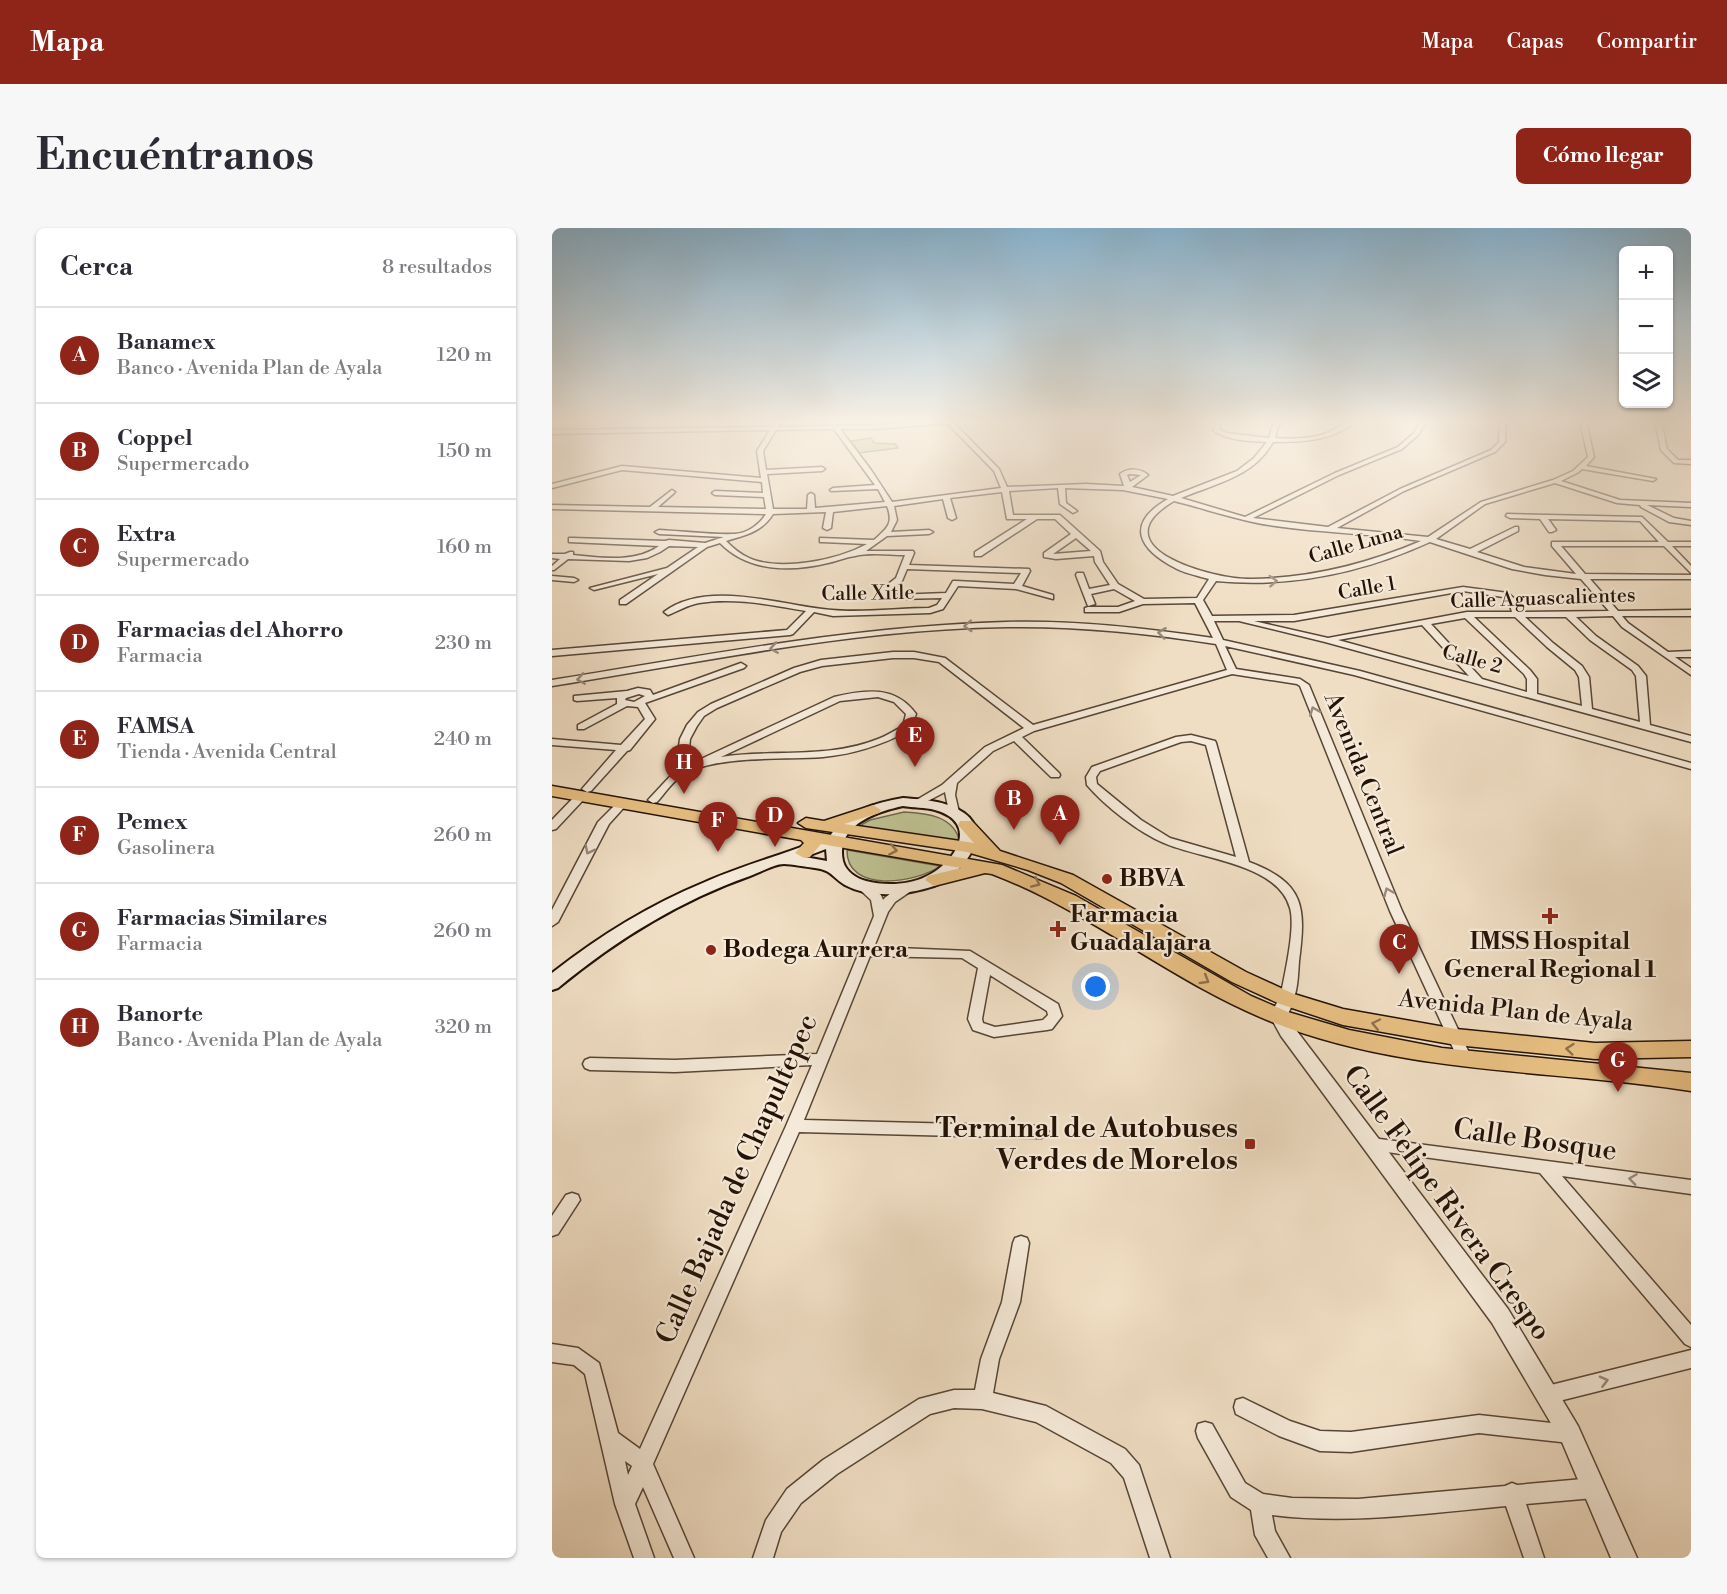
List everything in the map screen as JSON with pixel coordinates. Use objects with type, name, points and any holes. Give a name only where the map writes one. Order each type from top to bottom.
[{"type":"main road","name":"Avenida Plan de Ayala","points":[[552,783],[623,804],[840,834],[994,860],[1054,891],[1224,992],[1283,1008],[1456,1037],[1595,1051],[1691,1049]]},
{"type":"main road","name":"Avenida Plan de Ayala","points":[[552,791],[653,800],[806,829]]},
{"type":"main road","points":[[804,853],[813,843],[806,829],[887,805],[918,802],[954,812],[994,860],[908,889],[892,890],[862,886],[846,879],[837,868],[833,854],[840,834]]},
{"type":"main road","points":[[552,983],[586,955],[660,908],[737,875],[804,853],[840,834],[873,810]]},
{"type":"main road","points":[[934,880],[964,855],[970,836],[966,825]]},
{"type":"main road","points":[[779,862],[817,862],[837,868]]},
{"type":"main road","name":"Avenida Plan de Ayala","points":[[1283,1008],[1337,1035],[1465,1059],[1691,1082]]},
{"type":"street","points":[[572,540],[705,545],[723,542],[741,536],[764,523],[770,513],[765,483]]},
{"type":"street","points":[[723,542],[740,557],[766,564],[827,561],[858,553],[885,534],[894,520],[877,483]]},
{"type":"street","points":[[1002,483],[1010,517],[1057,517],[1097,553],[1099,562],[1115,586],[1142,602]]},
{"type":"street","points":[[1175,499],[1215,483]]},
{"type":"street","points":[[1246,519],[1319,483]]},
{"type":"street","points":[[1326,531],[1418,483]]},
{"type":"street","name":"Calle Luna","points":[[1175,499],[1151,514],[1145,522],[1143,531],[1146,541],[1168,561],[1214,578],[1239,582],[1269,581],[1332,573],[1428,540],[1470,509],[1511,492],[1547,483]]},
{"type":"street","points":[[1561,483],[1619,502],[1691,505]]},
{"type":"street","points":[[1060,486],[1063,504],[1073,511]]},
{"type":"street","points":[[552,507],[770,513],[889,506],[1005,490],[1060,486],[1127,487],[1246,519],[1326,531],[1428,540],[1525,570],[1582,577],[1691,577]]},
{"type":"street","points":[[834,490],[880,487]]},
{"type":"street","points":[[652,508],[672,492]]},
{"type":"street","points":[[715,493],[767,495]]},
{"type":"street","points":[[811,495],[811,511]]},
{"type":"street","points":[[946,498],[952,518]]},
{"type":"street","points":[[1640,504],[1672,520],[1691,523]]},
{"type":"street","points":[[827,528],[830,510]]},
{"type":"street","points":[[1510,516],[1642,519],[1691,572]]},
{"type":"street","points":[[1542,516],[1552,530]]},
{"type":"street","points":[[978,554],[1035,517]]},
{"type":"street","points":[[1471,552],[1515,529]]},
{"type":"street","points":[[607,540],[617,530]]},
{"type":"street","points":[[659,532],[741,536]]},
{"type":"street","points":[[885,534],[929,532]]},
{"type":"street","points":[[1076,534],[1047,555],[1056,557],[1097,553]]},
{"type":"street","points":[[554,568],[587,540]]},
{"type":"street","points":[[823,540],[876,542]]},
{"type":"street","points":[[552,556],[634,559],[661,550],[669,543]]},
{"type":"street","points":[[1691,544],[1555,544],[1613,613],[1632,630],[1670,654],[1691,672]]},
{"type":"street","points":[[623,602],[705,545]]},
{"type":"street","name":"Calle Xitle","points":[[858,553],[910,553],[899,579],[881,594],[905,597],[948,595]]},
{"type":"street","points":[[598,567],[606,558]]},
{"type":"street","points":[[905,567],[1026,571],[1017,587],[1050,597]]},
{"type":"street","points":[[594,588],[670,569]]},
{"type":"street","points":[[1080,575],[1087,592],[1089,607],[1119,609],[1142,602],[1199,600]]},
{"type":"street","points":[[552,578],[574,580]]},
{"type":"street","points":[[1214,578],[1199,600],[1232,671]]},
{"type":"street","name":"Calle Xitle","points":[[552,653],[789,632],[811,611],[864,614],[930,610],[940,607],[956,583],[1017,587]]},
{"type":"street","points":[[1087,592],[1115,586]]},
{"type":"street","name":"Calle 1","points":[[1209,619],[1243,621],[1294,618],[1463,589],[1505,595],[1513,602],[1517,614],[1579,668],[1584,677],[1587,711]]},
{"type":"street","points":[[668,612],[695,601],[713,599],[761,601],[811,611]]},
{"type":"street","name":"Calle Aguascalientes","points":[[1327,640],[1467,615],[1691,613]]},
{"type":"street","points":[[1568,614],[1593,638],[1635,668],[1641,676],[1645,726]]},
{"type":"street","points":[[1467,615],[1532,678],[1532,695]]},
{"type":"street","points":[[1294,618],[1299,634]]},
{"type":"street","name":"Calle 2","points":[[1243,621],[1327,640],[1691,738]]},
{"type":"street","points":[[1424,622],[1478,680]]},
{"type":"street","points":[[553,684],[824,640],[951,627],[1032,624],[1092,626],[1220,642],[1337,666],[1691,766]]},
{"type":"street","points":[[1670,654],[1691,654]]},
{"type":"street","points":[[681,771],[685,739],[692,724],[701,714],[714,706],[797,670],[842,660],[914,655],[942,660],[1030,729]]},
{"type":"street","points":[[581,727],[624,704],[645,702],[741,666]]},
{"type":"street","name":"Avenida Central","points":[[918,802],[952,781],[989,749],[1030,729],[1232,671],[1292,679],[1304,685],[1396,911],[1465,1059]]},
{"type":"street","points":[[552,827],[650,719],[645,702],[650,694],[647,692],[577,698]]},
{"type":"street","points":[[624,704],[620,700],[627,694]]},
{"type":"street","points":[[653,800],[681,771],[837,699],[853,695],[891,697],[907,705],[911,714],[907,728],[894,736],[844,751],[705,761]]},
{"type":"street","points":[[1015,736],[1055,774]]},
{"type":"street","points":[[1244,864],[1211,743],[1191,738],[1180,739],[1096,769],[1091,777],[1092,785],[1134,822],[1168,841],[1244,864],[1276,879],[1290,893],[1297,910],[1283,1008]]},
{"type":"street","points":[[747,740],[749,758]]},
{"type":"street","points":[[552,742],[626,748]]},
{"type":"street","points":[[952,781],[950,795],[954,812]]},
{"type":"street","points":[[552,922],[604,822],[623,804]]},
{"type":"street","points":[[862,886],[877,898],[880,918]]},
{"type":"street","name":"Calle Bajada de Chapultepec","points":[[625,1504],[794,1126],[880,918],[891,899],[908,889]]},
{"type":"street","points":[[866,951],[965,954],[985,966],[1053,1008],[1055,1016],[1052,1022],[1047,1026],[994,1032],[978,1026],[975,1019],[985,966]]},
{"type":"street","name":"Calle Felipe Rivera Crespo","points":[[1283,1008],[1372,1144],[1500,1316],[1569,1434],[1624,1558]]},
{"type":"street","points":[[590,1064],[675,1066],[822,1059]]},
{"type":"street","points":[[794,1126],[1041,1132]]},
{"type":"street","name":"Calle Bosque","points":[[1372,1144],[1691,1187]]},
{"type":"street","points":[[1544,1167],[1691,1338]]},
{"type":"street","points":[[552,1228],[572,1200]]},
{"type":"street","points":[[982,1400],[990,1359],[1011,1302],[1021,1244]]},
{"type":"street","points":[[552,1353],[578,1357],[593,1369],[625,1504],[645,1558]]},
{"type":"street","points":[[1547,1395],[1691,1359]]},
{"type":"street","points":[[763,1558],[773,1527],[794,1496],[830,1467],[926,1406],[954,1399],[982,1400],[1039,1413],[1118,1456],[1132,1472],[1156,1555]]},
{"type":"street","points":[[1243,1407],[1286,1429],[1320,1441],[1351,1442],[1479,1424],[1569,1434]]},
{"type":"street","points":[[1206,1431],[1238,1490],[1260,1504],[1292,1508],[1358,1509],[1512,1493],[1594,1488]]},
{"type":"street","points":[[608,1438],[642,1462],[684,1558]]},
{"type":"street","points":[[1512,1493],[1534,1558]]},
{"type":"street","points":[[1260,1504],[1265,1535],[1280,1558]]},
{"type":"green space","points":[[904,812],[922,813],[946,821],[957,833],[960,842],[859,826],[870,820]]},
{"type":"green space","points":[[847,850],[940,866],[916,877],[900,880],[870,879],[858,873],[850,864]]},
{"type":"place","name":"FAMSA","points":[[915,767]]},
{"type":"place","name":"Banorte","points":[[684,794]]},
{"type":"place","name":"Coppel","points":[[1014,830]]},
{"type":"place","name":"Banamex","points":[[1060,845]]},
{"type":"place","name":"Farmacias del Ahorro","points":[[775,847]]},
{"type":"place","name":"Pemex","points":[[718,852]]},
{"type":"place","name":"BBVA","points":[[1107,879]]},
{"type":"place","name":"IMSS Hospital General Regional 1","points":[[1550,916]]},
{"type":"place","name":"Farmacia Guadalajara","points":[[1058,929]]},
{"type":"place","name":"Bodega Aurrera","points":[[711,950]]},
{"type":"place","name":"Extra","points":[[1399,974]]},
{"type":"place","name":"Farmacias Similares","points":[[1618,1092]]},
{"type":"place","name":"Terminal de Autobuses Verdes de Morelos","points":[[1250,1144]]}]
